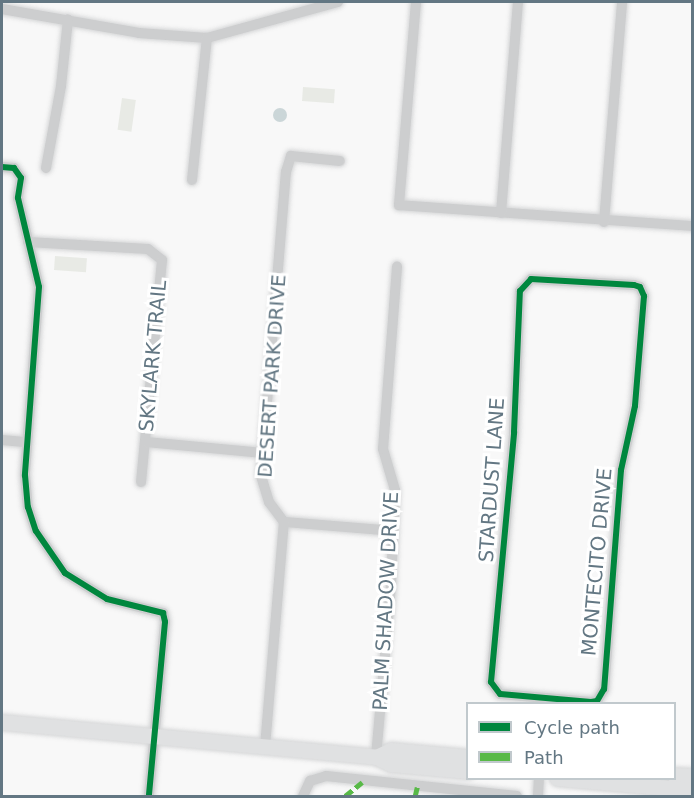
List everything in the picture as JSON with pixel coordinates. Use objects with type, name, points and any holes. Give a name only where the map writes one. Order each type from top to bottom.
[{"type":"street","points":[[2,9],[139,33],[207,38],[338,2]]},
{"type":"street","points":[[416,2],[399,204],[604,222],[693,226]]},
{"type":"street","points":[[501,213],[518,2]]},
{"type":"street","points":[[604,222],[622,2]]},
{"type":"street","points":[[46,168],[61,86],[68,19]]},
{"type":"street","points":[[192,180],[207,38]]},
{"type":"street","name":"DESERT PARK DRIVE","points":[[284,522],[269,502],[261,475],[286,172],[291,156],[340,161]]},
{"type":"street","points":[[2,167],[14,168],[21,178],[18,198],[39,304],[27,442],[28,507],[50,555],[85,589],[127,605],[163,613],[149,796]]},
{"type":"street","name":"SKYLARK TRAIL","points":[[28,242],[148,249],[162,260],[141,482]]},
{"type":"street","name":"PALM SHADOW DRIVE","points":[[376,757],[395,490],[383,449],[397,267]]},
{"type":"street","name":"STARDUST LANE","points":[[547,700],[500,694],[491,682],[514,432],[520,291],[531,279],[587,284]]},
{"type":"street","name":"MONTECITO DRIVE","points":[[547,700],[597,701],[604,689],[621,470],[635,406],[643,291],[634,285],[587,284]]},
{"type":"street","points":[[2,440],[27,442]]},
{"type":"street","points":[[146,442],[263,453]]},
{"type":"street","points":[[265,747],[284,522],[393,531]]},
{"type":"street","points":[[2,722],[376,757],[391,764],[466,771]]},
{"type":"street","points":[[376,757],[391,750],[466,757]]},
{"type":"street","points":[[676,775],[693,776]]},
{"type":"street","points":[[303,796],[310,781],[326,776],[517,796]]},
{"type":"street","points":[[538,796],[539,780]]},
{"type":"street","points":[[580,780],[693,790]]},
{"type":"shaded area","points":[[303,87],[335,89],[334,103],[302,101]]},
{"type":"shaded area","points":[[122,98],[136,100],[131,132],[118,130]]},
{"type":"shaded area","points":[[280,108],[285,110],[287,115],[285,120],[280,122],[275,120],[273,115],[275,110]]},
{"type":"shaded area","points":[[55,256],[87,258],[86,272],[54,270]]},
{"type":"marked path","points":[[345,796],[362,782]]},
{"type":"marked path","points":[[415,796],[417,787]]},
{"type":"cycle path","points":[[2,167],[14,168],[21,178],[18,198],[39,287],[25,475],[28,507],[36,531],[65,573],[107,599],[163,613],[165,622],[149,796]]},
{"type":"cycle path","points":[[531,279],[634,285],[640,287],[644,296],[635,406],[621,470],[604,689],[597,701],[591,702],[500,694],[491,682],[514,432],[520,291],[531,279]]}]
